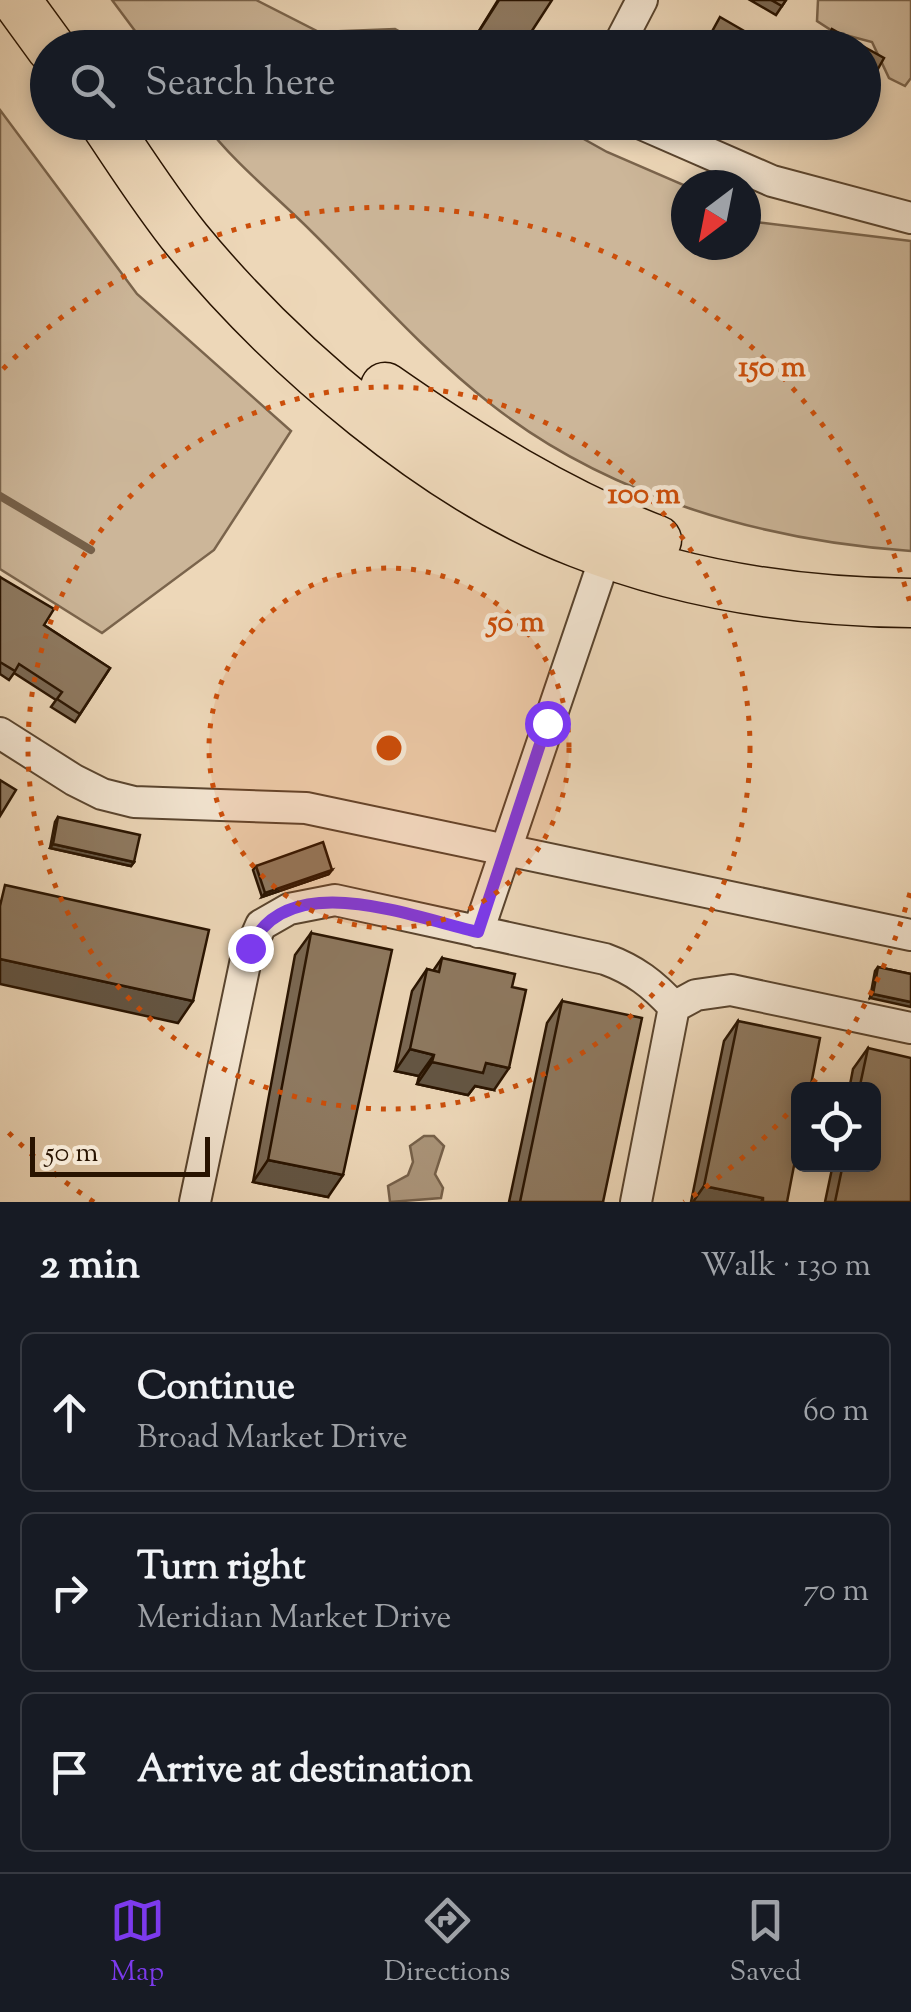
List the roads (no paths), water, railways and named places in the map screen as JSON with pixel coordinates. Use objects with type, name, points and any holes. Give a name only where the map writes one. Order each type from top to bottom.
[{"type":"highway","points":[[16,0],[38,30]]},
{"type":"highway","points":[[54,0],[74,30]]},
{"type":"highway","points":[[117,140],[187,240],[248,310],[305,363],[466,485],[512,513],[611,539],[724,586],[795,598],[911,603]]},
{"type":"highway","points":[[153,140],[252,268],[338,350],[477,452],[611,539],[662,542],[766,567],[911,578]]},
{"type":"street","points":[[626,30],[642,0]]},
{"type":"street","points":[[678,140],[772,181],[911,218]]},
{"type":"street","points":[[478,932],[611,539]]},
{"type":"street","points":[[0,732],[102,794],[134,802],[306,808],[911,935]]},
{"type":"street","points":[[195,1202],[246,960],[261,924],[289,909],[335,900],[605,958],[637,971],[674,1007]]},
{"type":"street","points":[[674,1007],[696,995],[730,990],[911,1028]]},
{"type":"street","points":[[636,1202],[674,1007]]},
{"type":"waterway","points":[[0,496],[91,550]]}]
